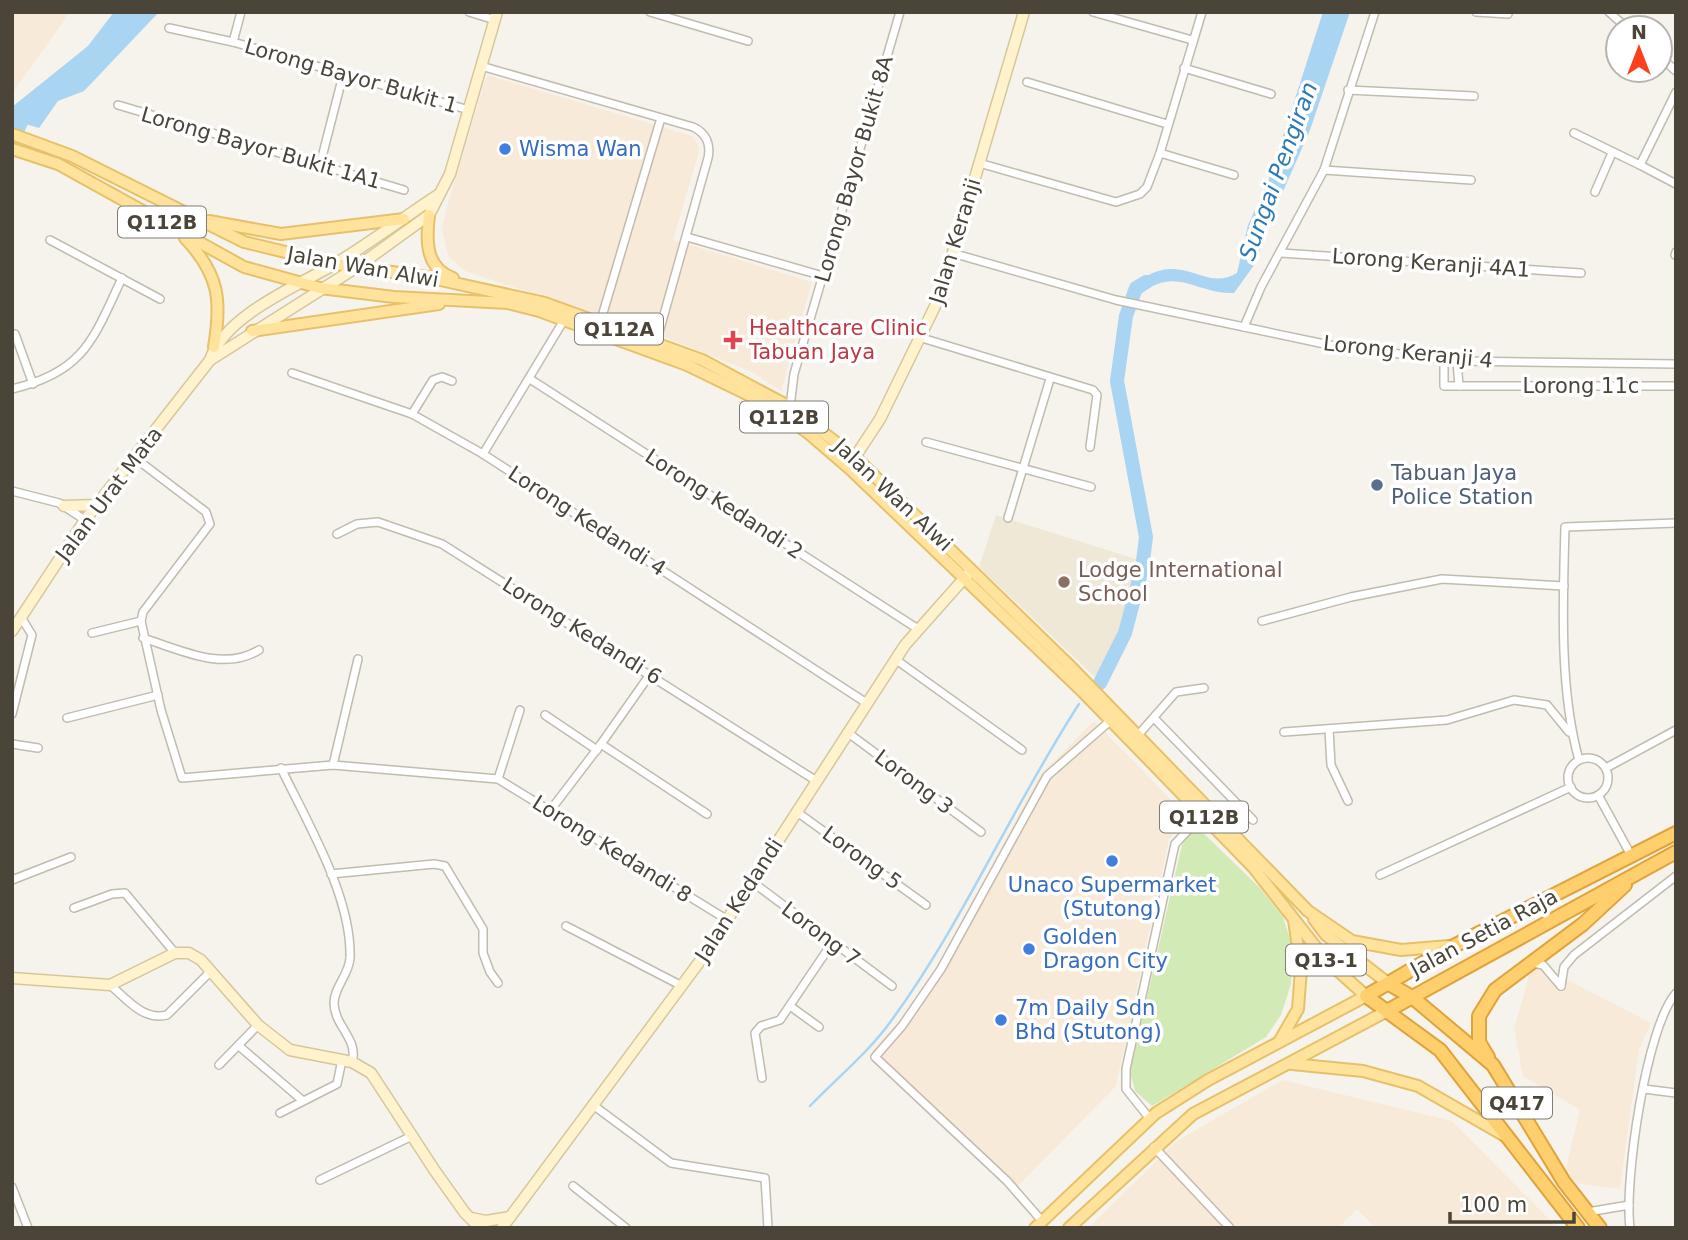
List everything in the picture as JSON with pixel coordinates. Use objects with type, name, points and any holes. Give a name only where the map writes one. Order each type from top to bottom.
[{"type":"highway","name":"Jalan Setia Raja","points":[[1390,984],[1455,946],[1676,833]]},
{"type":"highway","name":"Jalan Setia Raja","points":[[1387,1011],[1676,852]]},
{"type":"highway","points":[[1493,1065],[1479,1042],[1479,1016],[1495,990],[1583,924],[1641,871]]},
{"type":"highway","points":[[1366,996],[1390,984]]},
{"type":"highway","name":"Q417","points":[[1390,984],[1412,997],[1493,1065],[1564,1182],[1600,1228]]},
{"type":"highway","name":"Q417","points":[[1366,996],[1440,1051],[1578,1228]]},
{"type":"main road","name":"Jalan Wan Alwi","points":[[12,134],[40,142],[244,242],[335,264],[484,289],[545,303],[656,342],[722,369],[790,407],[855,457],[972,570],[1091,693],[1110,720],[1253,867],[1293,918]]},
{"type":"main road","name":"Jalan Wan Alwi","points":[[12,149],[58,164],[244,267],[320,288],[449,302],[508,303],[564,320],[687,365],[759,400],[807,432],[842,462],[962,579],[1139,734],[1308,911]]},
{"type":"main road","points":[[429,215],[428,245],[434,266],[444,275],[484,289]]},
{"type":"main road","points":[[192,217],[281,234],[404,219]]},
{"type":"main road","points":[[179,231],[200,254],[216,286],[218,312],[215,347]]},
{"type":"main road","points":[[252,331],[449,302]]},
{"type":"main road","points":[[1308,911],[1352,941],[1420,950],[1455,946]]},
{"type":"main road","name":"Jalan Setia Raja","points":[[1308,911],[1326,936],[1390,984]]},
{"type":"main road","points":[[1279,1043],[1298,1009],[1301,969],[1293,918]]},
{"type":"main road","name":"Q13-1","points":[[1293,918],[1326,960],[1366,996]]},
{"type":"main road","points":[[1043,1226],[1150,1119],[1208,1080],[1366,996]]},
{"type":"main road","points":[[1069,1228],[1154,1147],[1193,1114],[1387,1011]]},
{"type":"main road","points":[[1291,1064],[1363,1071],[1418,1086],[1511,1140]]},
{"type":"main road","points":[[1060,1228],[1096,1202]]},
{"type":"street","points":[[233,42],[242,12]]},
{"type":"street","points":[[210,360],[357,267],[429,215],[450,174],[496,16],[469,12]]},
{"type":"street","points":[[650,12],[748,41]]},
{"type":"street","name":"Lorong Bayor Bukit 8A","points":[[790,407],[790,388],[900,12]]},
{"type":"street","name":"Jalan Keranji","points":[[855,457],[880,419],[922,338],[940,296],[1024,12]]},
{"type":"street","points":[[1093,12],[1192,40]]},
{"type":"street","points":[[979,163],[1119,202],[1140,194],[1147,187],[1160,153],[1202,12]]},
{"type":"street","points":[[1244,327],[1261,287],[1324,170],[1375,12]]},
{"type":"street","points":[[1476,12],[1508,14]]},
{"type":"street","name":"Lorong Bayor Bukit 1","points":[[169,28],[233,42],[469,110]]},
{"type":"street","points":[[481,66],[699,129],[709,145],[687,237],[656,342]]},
{"type":"street","points":[[1184,68],[1271,94]]},
{"type":"street","points":[[320,165],[343,75]]},
{"type":"street","points":[[1027,82],[1167,124]]},
{"type":"street","points":[[1348,90],[1474,96]]},
{"type":"street","points":[[1640,165],[1676,92]]},
{"type":"street","name":"Lorong Bayor Bukit 1A1","points":[[118,105],[404,190]]},
{"type":"street","points":[[600,323],[661,118]]},
{"type":"street","points":[[1574,133],[1676,184]]},
{"type":"street","points":[[1160,153],[1234,175]]},
{"type":"street","points":[[1595,192],[1612,153]]},
{"type":"street","points":[[1324,170],[1471,180]]},
{"type":"street","points":[[210,360],[215,347],[245,317],[335,264],[438,195]]},
{"type":"street","points":[[687,237],[823,276]]},
{"type":"street","points":[[50,240],[160,299]]},
{"type":"street","name":"Lorong Keranji 4","points":[[952,253],[1116,300],[1334,346],[1457,361],[1676,364]]},
{"type":"street","name":"Lorong Keranji 4A1","points":[[1281,253],[1581,273]]},
{"type":"street","points":[[12,389],[50,378],[82,352],[96,334],[121,278]]},
{"type":"street","points":[[483,454],[564,320]]},
{"type":"street","points":[[15,334],[33,384]]},
{"type":"street","points":[[922,338],[1096,393],[1090,447]]},
{"type":"street","name":"Jalan Urat Mata","points":[[12,631],[85,520],[210,360]]},
{"type":"street","name":"Lorong 11c","points":[[1444,360],[1444,386],[1676,386]]},
{"type":"street","points":[[1457,361],[1459,386]]},
{"type":"street","name":"Lorong Kedandi 4","points":[[292,373],[412,414],[483,454],[865,702]]},
{"type":"street","points":[[412,414],[437,377],[452,382]]},
{"type":"street","name":"Lorong Kedandi 2","points":[[530,379],[918,629]]},
{"type":"street","points":[[1008,518],[1050,379]]},
{"type":"street","points":[[926,442],[1091,487]]},
{"type":"street","points":[[135,458],[206,512],[211,519],[210,524],[143,612],[141,621],[158,695],[182,778],[333,765],[498,779],[520,710]]},
{"type":"street","points":[[12,491],[64,506],[85,520]]},
{"type":"street","points":[[64,506],[98,505]]},
{"type":"street","name":"Lorong Kedandi 6","points":[[337,534],[357,524],[378,522],[429,537],[650,673],[815,780]]},
{"type":"street","points":[[1579,760],[1570,732],[1563,586],[1565,527],[1676,523]]},
{"type":"street","name":"Jalan Kedandi","points":[[502,1228],[682,986],[895,659],[918,629],[972,570]]},
{"type":"street","points":[[1262,621],[1351,597],[1442,579],[1563,586]]},
{"type":"street","points":[[12,714],[32,635],[32,629],[21,617]]},
{"type":"street","points":[[92,633],[141,621]]},
{"type":"street","points":[[144,638],[223,660],[243,660],[259,650]]},
{"type":"street","points":[[333,765],[358,659]]},
{"type":"street","points":[[895,659],[1022,750]]},
{"type":"street","points":[[549,812],[599,747],[650,673]]},
{"type":"street","points":[[1139,734],[1176,692],[1204,688]]},
{"type":"street","points":[[67,718],[158,695]]},
{"type":"street","points":[[1284,733],[1447,720],[1514,700],[1546,705],[1570,732]]},
{"type":"street","points":[[545,715],[707,814]]},
{"type":"street","points":[[1154,718],[1253,820]]},
{"type":"street","points":[[1043,1226],[1007,1181],[875,1057],[892,1038],[941,969],[1047,776],[1110,720]]},
{"type":"street","points":[[1329,729],[1331,765],[1349,801]]},
{"type":"street","points":[[1606,768],[1676,730]]},
{"type":"street","name":"Lorong 3","points":[[847,732],[981,832]]},
{"type":"street","points":[[12,744],[38,748]]},
{"type":"street","points":[[1589,758],[1599,761],[1606,768],[1608,778],[1605,788],[1598,795],[1584,797],[1571,788],[1568,777],[1571,767],[1579,760],[1589,758]]},
{"type":"street","points":[[280,1113],[337,1083],[354,1047],[335,1010],[334,1000],[347,973],[349,949],[331,874],[281,768]]},
{"type":"street","name":"Lorong Kedandi 8","points":[[498,779],[726,919]]},
{"type":"street","points":[[1380,875],[1571,788]]},
{"type":"street","points":[[1598,795],[1632,856]]},
{"type":"street","name":"Lorong 5","points":[[797,812],[926,905]]},
{"type":"street","points":[[1150,1119],[1126,1089],[1126,1069],[1175,844],[1202,815]]},
{"type":"street","points":[[12,880],[71,856]]},
{"type":"street","points":[[331,874],[434,864],[445,866],[483,929],[483,953],[498,984]]},
{"type":"street","points":[[1532,962],[1543,965],[1561,986],[1563,967],[1574,956],[1673,878],[1676,888]]},
{"type":"street","name":"Lorong 7","points":[[751,881],[892,986]]},
{"type":"street","points":[[74,908],[112,894],[125,893],[175,953]]},
{"type":"street","points":[[566,926],[682,986]]},
{"type":"street","points":[[762,1078],[755,1033],[761,1027],[780,1020],[832,943]]},
{"type":"street","points":[[12,978],[110,985],[175,953],[195,956],[258,1025],[290,1050],[347,1061],[371,1073],[472,1222],[510,1217]]},
{"type":"street","points":[[110,985],[144,1013],[159,1017],[167,1015],[211,971]]},
{"type":"street","points":[[1630,1228],[1630,1179],[1648,1056],[1666,1004],[1676,993]]},
{"type":"street","points":[[790,1006],[819,1027]]},
{"type":"street","points":[[219,1065],[258,1025]]},
{"type":"street","points":[[239,1046],[302,1100]]},
{"type":"street","points":[[1644,1089],[1676,1093]]},
{"type":"street","points":[[593,1105],[671,1163],[765,1178],[768,1228]]},
{"type":"street","points":[[320,1180],[412,1136]]},
{"type":"street","points":[[1154,1147],[1230,1228]]},
{"type":"street","points":[[573,1186],[626,1228]]},
{"type":"street","points":[[12,1187],[28,1228]]},
{"type":"street","points":[[1588,1212],[1629,1205]]},
{"type":"shaded area","points":[[12,12],[70,12],[13,92],[12,92]]},
{"type":"shaded area","points":[[487,75],[692,136],[699,147],[698,155],[673,240],[812,282],[781,391],[752,372],[666,338],[465,271],[448,256],[442,229],[446,210]]},
{"type":"shaded area","name":"Lodge International School","points":[[996,515],[1139,560],[1120,630],[1096,678],[979,567]]},
{"type":"shaded area","points":[[1094,721],[1189,818],[1169,839],[1116,1086],[1017,1187],[872,1051],[901,1019],[938,966],[1040,775]]},
{"type":"shaded area","points":[[1533,962],[1651,1023],[1639,1049],[1620,1189],[1575,1183],[1566,1168],[1580,1110],[1523,1076],[1514,1029]]},
{"type":"shaded area","points":[[1282,1080],[1452,1121],[1556,1226],[1376,1228],[1357,1209],[1338,1228],[1238,1228],[1229,1219],[1219,1228],[1088,1228],[1177,1141]]},
{"type":"green space","points":[[1196,826],[1259,887],[1283,917],[1293,949],[1291,984],[1281,1015],[1266,1037],[1152,1106],[1135,1091],[1130,1072],[1181,849],[1184,839]]},
{"type":"water","points":[[114,12],[159,12],[84,91],[58,101],[39,128],[12,120],[12,107],[88,46]]},
{"type":"water","points":[[1323,12],[1350,12],[1310,130],[1266,230],[1257,261],[1234,293],[1209,290],[1176,281],[1154,286],[1141,294],[1127,291],[1145,277],[1161,270],[1176,269],[1212,278],[1224,278],[1237,273],[1248,225],[1268,182]]},
{"type":"waterway","points":[[12,141],[28,108]]},
{"type":"waterway","name":"Sungai Pengiran","points":[[1100,683],[1125,633],[1142,569],[1146,537],[1117,381],[1126,316],[1136,288],[1146,282]]},
{"type":"waterway","points":[[810,1106],[873,1043],[917,983],[1079,704]]},
{"type":"place","name":"Wisma Wan","points":[[505,149]]},
{"type":"place","name":"Healthcare Clinic Tabuan Jaya","points":[[733,340]]},
{"type":"place","name":"Tabuan Jaya Police Station","points":[[1377,485]]},
{"type":"place","name":"Lodge International School","points":[[1064,582]]},
{"type":"place","name":"Unaco Supermarket (Stutong)","points":[[1112,861]]},
{"type":"place","name":"Golden Dragon City","points":[[1029,949]]},
{"type":"place","name":"7m Daily Sdn Bhd (Stutong)","points":[[1001,1020]]}]
